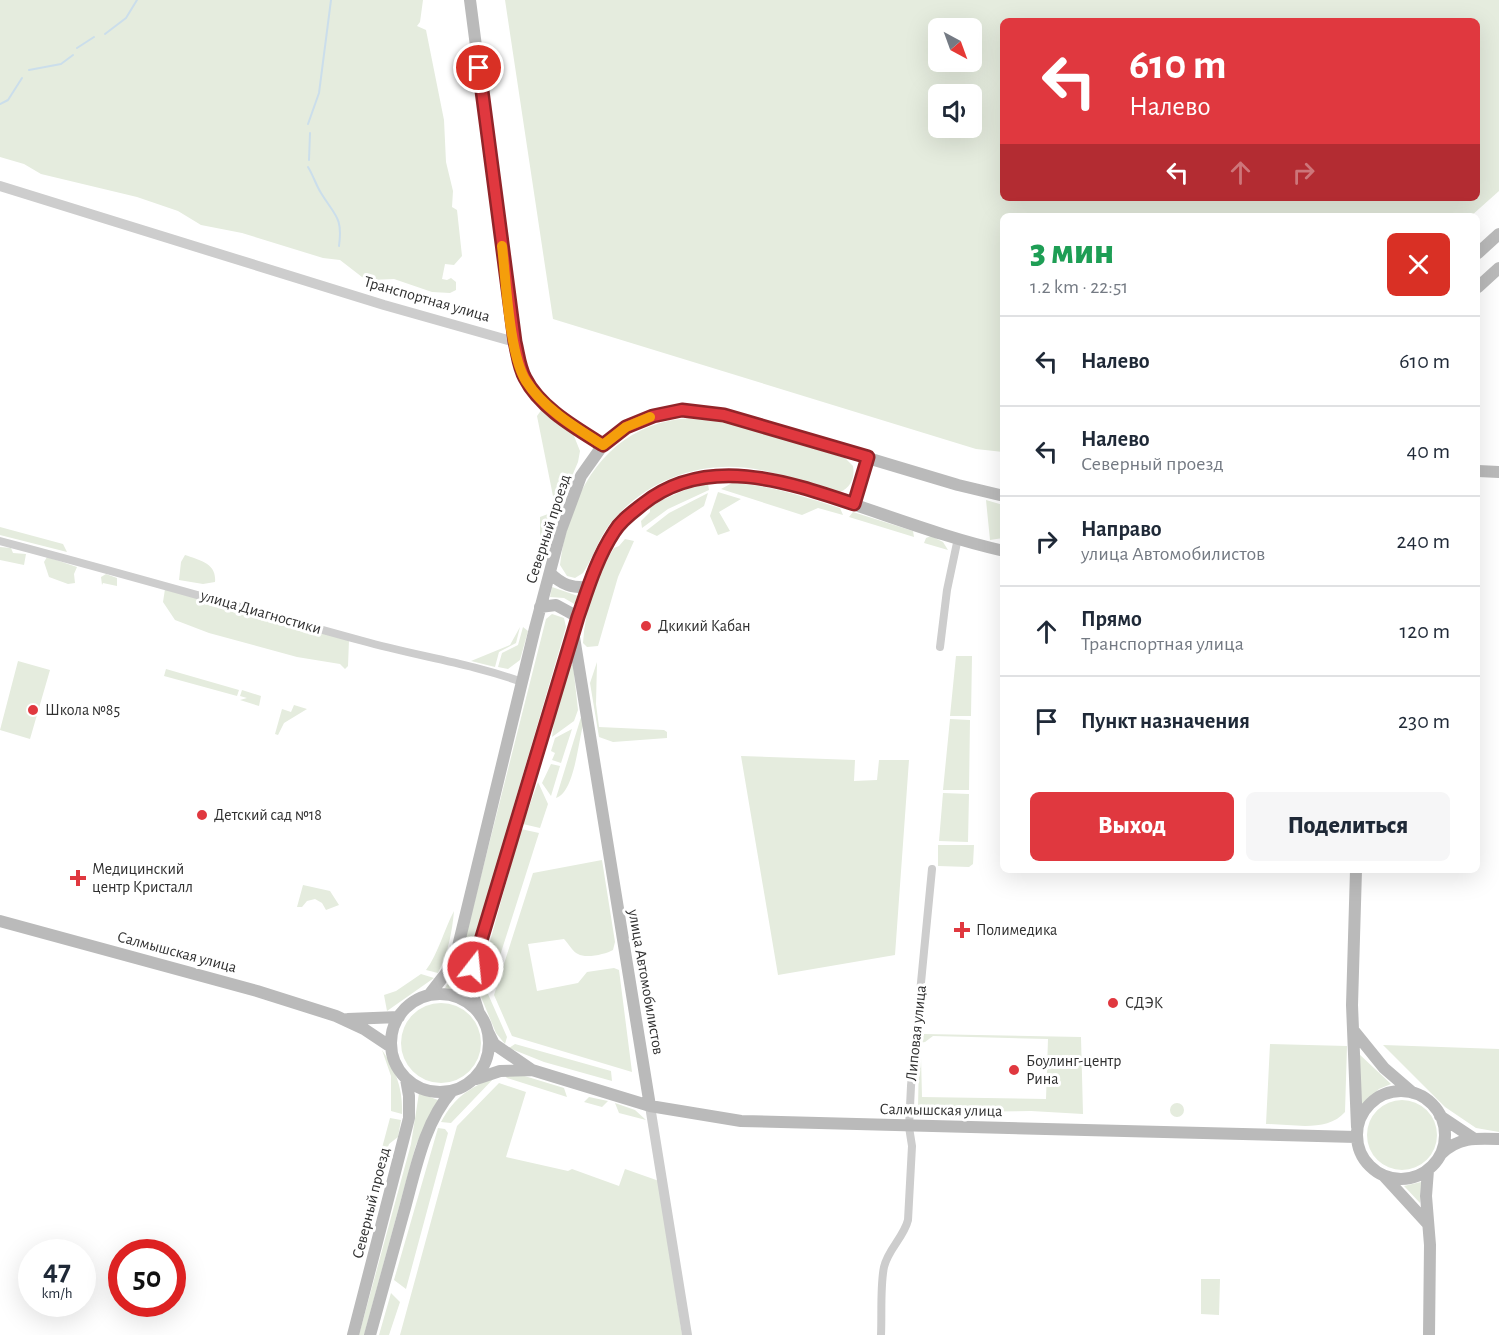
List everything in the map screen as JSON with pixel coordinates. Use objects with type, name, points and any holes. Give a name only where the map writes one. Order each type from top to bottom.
[{"type":"main road","name":"Транспортная улица","points":[[470,0],[515,342]]},
{"type":"main road","points":[[1480,251],[1499,234]]},
{"type":"main road","points":[[1480,285],[1499,268]]},
{"type":"main road","points":[[515,342],[525,378],[531,388],[561,417],[603,445]]},
{"type":"main road","name":"Северный проезд","points":[[429,995],[454,963],[561,530],[581,476],[603,445],[626,427],[653,416],[682,410],[724,415],[958,485],[1000,495]]},
{"type":"main road","points":[[854,504],[868,457]]},
{"type":"main road","points":[[1480,471],[1499,472]]},
{"type":"main road","points":[[532,1070],[494,1044],[479,1013],[471,985],[473,967],[588,587],[606,546],[623,521],[658,494],[693,479],[717,475],[758,477],[1000,549]]},
{"type":"main road","points":[[550,573],[559,582],[575,588],[588,587]]},
{"type":"main road","points":[[540,608],[556,606],[578,617]]},
{"type":"main road","name":"улица Автомобилистов","points":[[573,635],[650,1106]]},
{"type":"main road","points":[[1356,873],[1353,1030],[1357,1133],[1360,1153],[1370,1167],[1384,1176],[1427,1223]]},
{"type":"main road","name":"Салмышская улица","points":[[0,921],[257,991],[344,1019]]},
{"type":"main road","points":[[479,1013],[456,997],[429,995],[412,1003],[399,1017],[393,1031],[391,1047],[395,1064],[406,1079],[427,1091],[452,1091],[500,1071],[532,1070]]},
{"type":"main road","points":[[344,1019],[399,1017]]},
{"type":"main road","points":[[344,1019],[391,1047]]},
{"type":"main road","points":[[1353,1030],[1384,1068],[1413,1093],[1424,1098],[1440,1116],[1473,1138]]},
{"type":"main road","points":[[472,1081],[484,1067],[489,1050],[488,1032]]},
{"type":"main road","name":"Салмышская улица","points":[[532,1070],[650,1106],[741,1121],[909,1127],[1357,1133]]},
{"type":"main road","name":"Северный проезд","points":[[353,1335],[409,1118],[410,1096],[406,1079]]},
{"type":"main road","name":"Северный проезд","points":[[370,1335],[418,1160],[431,1124],[442,1103],[452,1091]]},
{"type":"main road","points":[[1357,1133],[1364,1111],[1377,1098],[1394,1092],[1413,1093]]},
{"type":"main road","points":[[1440,1116],[1444,1136],[1440,1155]]},
{"type":"main road","points":[[1384,1176],[1399,1180],[1414,1178],[1428,1170],[1440,1155],[1458,1141],[1473,1138],[1499,1139]]},
{"type":"main road","points":[[1428,1170],[1429,1335]]},
{"type":"street","name":"Транспортная улица","points":[[0,186],[515,342]]},
{"type":"street","points":[[940,647],[947,590],[958,538]]},
{"type":"street","name":"улица Диагностики","points":[[0,541],[161,582],[416,655],[495,672],[522,682]]},
{"type":"street","name":"Липовая улица","points":[[881,1335],[884,1268],[908,1220],[912,1149],[909,1127],[914,1049],[932,869]]},
{"type":"street","name":"улица Автомобилистов","points":[[650,1106],[687,1335]]},
{"type":"shaded area","points":[[0,0],[423,0],[420,22],[417,26],[426,30],[444,120],[446,162],[453,191],[452,207],[457,210],[462,256],[454,265],[445,264],[442,279],[451,278],[456,282],[456,290],[450,293],[432,292],[394,279],[371,280],[362,277],[340,260],[323,258],[242,233],[201,225],[178,211],[137,197],[41,174],[24,164],[0,157]]},
{"type":"shaded area","points":[[505,0],[1499,0],[1499,191],[1474,213],[1000,213],[1000,452],[976,449],[553,319]]},
{"type":"shaded area","points":[[542,409],[572,431],[580,451],[578,462],[561,502],[548,551],[540,557],[540,517],[556,511],[537,416]]},
{"type":"shaded area","points":[[691,418],[732,423],[845,458],[853,466],[851,482],[840,492],[821,489],[774,473],[743,467],[721,467],[679,475],[641,495],[624,509],[605,531],[583,573],[575,578],[567,576],[560,565],[565,537],[584,486],[598,464],[616,446],[638,432],[662,422]]},
{"type":"shaded area","points":[[732,483],[760,486],[800,496],[840,508],[843,515],[818,508],[802,515],[721,489]]},
{"type":"shaded area","points":[[708,484],[709,490],[668,509],[642,528],[641,521],[650,512],[650,508],[660,501],[687,489]]},
{"type":"shaded area","points":[[718,492],[741,499],[719,512],[730,531],[718,535],[710,516]]},
{"type":"shaded area","points":[[708,493],[704,506],[657,536],[646,531],[669,513]]},
{"type":"shaded area","points":[[986,500],[1000,504],[1000,538],[990,540]]},
{"type":"shaded area","points":[[853,512],[913,531],[914,537],[849,517]]},
{"type":"shaded area","points":[[0,527],[63,544],[67,552],[0,535]]},
{"type":"shaded area","points":[[931,536],[943,542],[948,550],[924,543],[926,538]]},
{"type":"shaded area","points":[[625,539],[634,541],[618,577],[598,646],[587,647],[583,643],[584,631],[593,594],[614,548]]},
{"type":"shaded area","points":[[0,547],[11,548],[13,553],[26,554],[24,565],[0,560]]},
{"type":"shaded area","points":[[185,555],[210,566],[215,582],[203,584],[179,580],[181,562]]},
{"type":"shaded area","points":[[47,557],[77,567],[74,574],[75,583],[68,584],[49,577],[44,562]]},
{"type":"shaded area","points":[[106,574],[117,578],[117,586],[103,583],[102,585],[101,577]]},
{"type":"shaded area","points":[[552,587],[578,596],[576,605],[564,598],[550,597]]},
{"type":"shaded area","points":[[165,589],[349,640],[348,666],[345,669],[340,664],[297,657],[209,633],[175,620],[163,602]]},
{"type":"shaded area","points":[[552,614],[564,618],[566,627],[466,969],[464,993],[445,988],[458,967],[546,619]]},
{"type":"shaded area","points":[[520,627],[516,643],[499,652],[495,667],[471,661],[510,645]]},
{"type":"shaded area","points":[[523,627],[528,631],[520,660],[508,669],[498,667],[502,653],[518,645]]},
{"type":"shaded area","points":[[956,656],[972,656],[971,716],[950,716]]},
{"type":"shaded area","points":[[18,661],[50,670],[30,739],[0,730]]},
{"type":"shaded area","points":[[597,662],[596,704],[599,727],[664,730],[667,732],[667,738],[613,742],[599,737],[590,683]]},
{"type":"shaded area","points":[[570,664],[573,665],[578,710],[574,721],[552,737],[555,713]]},
{"type":"shaded area","points":[[166,669],[239,690],[237,696],[164,676]]},
{"type":"shaded area","points":[[242,690],[261,696],[259,706],[240,700],[247,698],[240,696]]},
{"type":"shaded area","points":[[294,705],[307,709],[284,723],[278,735],[275,734],[282,709],[291,712]]},
{"type":"shaded area","points":[[582,714],[584,722],[572,776],[568,786],[556,798]]},
{"type":"shaded area","points":[[950,719],[970,720],[969,790],[943,790]]},
{"type":"shaded area","points":[[572,729],[561,763],[552,760],[555,753],[551,751],[555,738]]},
{"type":"shaded area","points":[[741,756],[855,760],[854,781],[877,780],[879,760],[909,760],[895,955],[778,975]]},
{"type":"shaded area","points":[[551,764],[560,766],[551,796],[542,783]]},
{"type":"shaded area","points":[[538,782],[548,804],[540,828],[523,824]]},
{"type":"shaded area","points":[[943,793],[969,794],[968,842],[939,841]]},
{"type":"shaded area","points":[[521,829],[539,833],[490,987],[478,985]]},
{"type":"shaded area","points":[[938,845],[974,845],[973,864],[969,867],[938,866]]},
{"type":"shaded area","points":[[602,860],[615,942],[613,950],[586,956],[576,953],[564,939],[528,944],[537,991],[578,983],[587,972],[614,968],[619,970],[632,1072],[512,1036],[494,995],[533,873]]},
{"type":"shaded area","points":[[303,885],[330,891],[339,905],[326,910],[322,903],[315,899],[307,901],[302,907],[297,907]]},
{"type":"shaded area","points":[[454,911],[449,943],[438,973],[426,970],[434,957]]},
{"type":"shaded area","points":[[421,974],[434,978],[387,1011],[384,995],[396,991]]},
{"type":"shaded area","points":[[479,992],[488,994],[507,1037],[505,1044],[496,1033]]},
{"type":"shaded area","points":[[441,1003],[456,1006],[469,1015],[478,1028],[481,1043],[478,1058],[469,1071],[456,1080],[441,1083],[426,1080],[413,1071],[404,1058],[401,1043],[404,1028],[413,1015],[426,1006]]},
{"type":"shaded area","points":[[924,1034],[1081,1037],[1083,1114],[1031,1111],[938,1112],[918,1107],[919,1060],[921,1057],[922,1097],[1046,1099],[1048,1039],[933,1036],[919,1043]]},
{"type":"shaded area","points":[[515,1044],[611,1071],[612,1081],[544,1062],[509,1048]]},
{"type":"shaded area","points":[[1270,1044],[1347,1046],[1345,1112],[1338,1119],[1329,1123],[1308,1126],[1266,1124]]},
{"type":"shaded area","points":[[1383,1045],[1499,1049],[1499,1132],[1476,1128],[1445,1107]]},
{"type":"shaded area","points":[[382,1050],[398,1080],[402,1114],[391,1111],[391,1076]]},
{"type":"shaded area","points":[[1358,1053],[1391,1084],[1379,1089],[1357,1109]]},
{"type":"shaded area","points":[[518,1074],[564,1088],[567,1097],[507,1078],[504,1075]]},
{"type":"shaded area","points":[[496,1076],[451,1123],[441,1122],[458,1099]]},
{"type":"shaded area","points":[[499,1083],[526,1092],[506,1157],[568,1171],[572,1169],[619,1186],[625,1169],[659,1181],[682,1335],[400,1335],[457,1126]]},
{"type":"shaded area","points":[[419,1093],[438,1100],[416,1145],[364,1335],[359,1335],[411,1144]]},
{"type":"shaded area","points":[[589,1097],[608,1101],[602,1107],[584,1102]]},
{"type":"shaded area","points":[[1402,1100],[1421,1106],[1431,1116],[1437,1135],[1431,1154],[1421,1164],[1402,1170],[1383,1164],[1373,1154],[1367,1135],[1373,1116],[1383,1106]]},
{"type":"shaded area","points":[[615,1103],[635,1110],[646,1120],[619,1113]]},
{"type":"shaded area","points":[[1177,1103],[1182,1105],[1184,1110],[1182,1115],[1177,1117],[1172,1115],[1170,1110],[1172,1105]]},
{"type":"shaded area","points":[[390,1118],[401,1120],[398,1137],[389,1144],[387,1150],[382,1148]]},
{"type":"shaded area","points":[[438,1128],[445,1129],[448,1133],[406,1289],[394,1280]]},
{"type":"shaded area","points":[[1421,1182],[1420,1203],[1404,1186]]},
{"type":"shaded area","points":[[1201,1279],[1220,1279],[1219,1315],[1201,1314]]},
{"type":"shaded area","points":[[391,1293],[400,1302],[389,1335],[379,1335]]},
{"type":"waterway","points":[[105,34],[126,18],[137,0]]},
{"type":"waterway","points":[[308,124],[319,93],[331,0]]},
{"type":"waterway","points":[[77,48],[94,37]]},
{"type":"waterway","points":[[29,70],[61,64],[73,55]]},
{"type":"waterway","points":[[0,104],[8,100],[22,78]]},
{"type":"waterway","points":[[309,160],[310,133]]},
{"type":"waterway","points":[[308,167],[319,190],[337,217],[340,229],[339,246]]},
{"type":"slow traffic","points":[[502,246],[515,342],[520,364],[531,388],[561,417],[603,445],[626,427],[650,417]]},
{"type":"place","name":"Дкикий Кабан","points":[[646,626]]},
{"type":"place","name":"Школа №85","points":[[33,710]]},
{"type":"place","name":"Детский сад №18","points":[[202,815]]},
{"type":"place","name":"Медицинский центр Кристалл","points":[[78,878]]},
{"type":"place","name":"Полимедика","points":[[962,930]]},
{"type":"place","name":"СДЭК","points":[[1113,1003]]},
{"type":"place","name":"Боулинг-центр Рина","points":[[1014,1070]]},
{"type":"route","points":[[473,967],[514,824],[578,617],[588,587],[614,531],[646,501],[658,494],[680,483],[717,475],[741,475],[777,481],[854,504],[868,457],[724,415],[682,410],[653,416],[626,427],[603,445],[561,417],[542,399],[525,378],[515,342],[479,68]]}]
